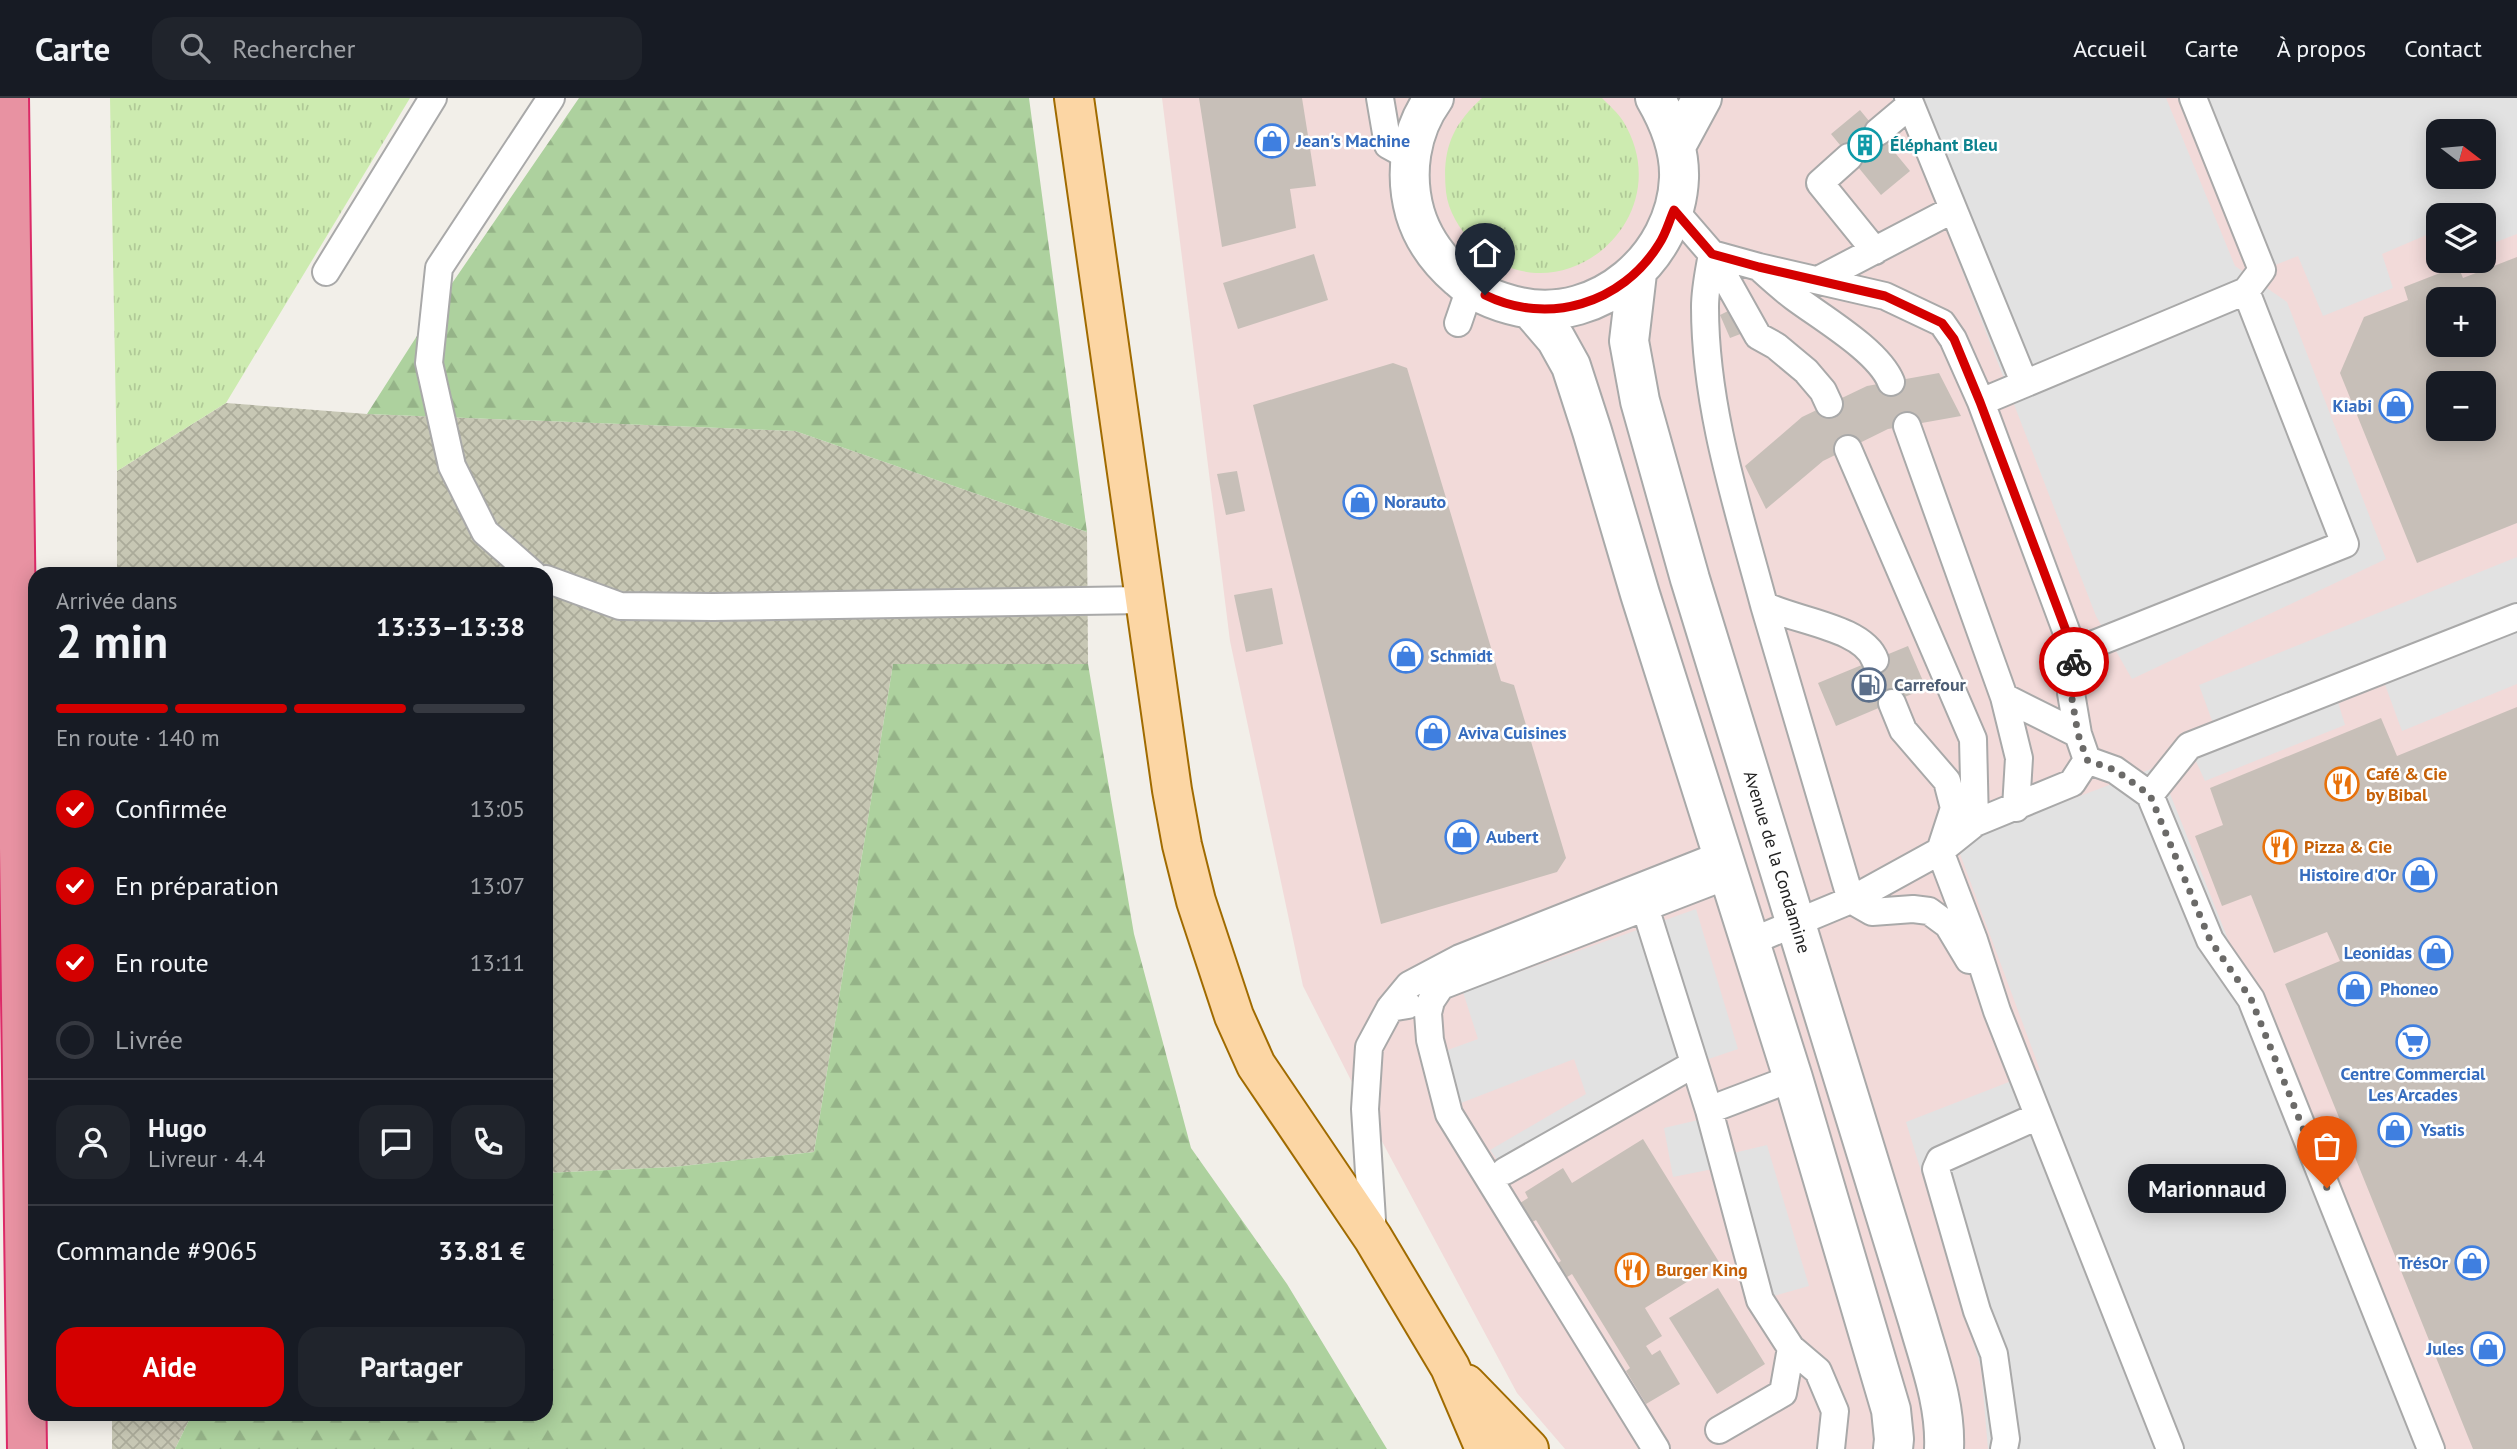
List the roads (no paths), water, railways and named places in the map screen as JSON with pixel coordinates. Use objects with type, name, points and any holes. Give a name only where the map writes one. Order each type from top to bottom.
[{"type":"highway","points":[[9,98],[27,1449]]},
{"type":"main road","points":[[1074,98],[1144,600],[1182,845],[1196,901],[1234,1016],[1256,1065],[1373,1238],[1450,1367],[1485,1449]]},
{"type":"main road","points":[[1450,1367],[1529,1449]]},
{"type":"street","points":[[1434,98],[1423,114],[1410,157],[1410,195],[1421,232],[1442,263],[1464,306],[1499,303],[1531,310],[1560,309],[1588,303],[1614,291],[1637,273],[1660,244],[1674,210],[1679,178],[1676,146],[1667,118],[1655,98]]},
{"type":"street","points":[[1676,146],[1702,98]]},
{"type":"street","name":"Avenue de la Condamine","points":[[1637,273],[1629,341],[1640,401],[1690,579],[1938,1388],[1943,1416],[1944,1449]]},
{"type":"street","points":[[1531,310],[1556,339],[1571,366],[1793,1078],[1891,1409],[1893,1449]]},
{"type":"lane","points":[[326,272],[433,98]]},
{"type":"lane","points":[[525,567],[485,532],[452,466],[429,363],[439,268],[551,98]]},
{"type":"lane","points":[[1380,98],[1383,131],[1388,145],[1410,157]]},
{"type":"lane","points":[[1980,402],[2246,291],[2262,270],[2193,98]]},
{"type":"lane","points":[[1878,132],[1909,101],[2024,383]]},
{"type":"lane","points":[[1849,157],[1820,183],[1875,251]]},
{"type":"lane","points":[[1674,210],[1712,254],[1758,336],[1776,346],[1806,371],[1824,391],[1829,404]]},
{"type":"lane","points":[[1818,281],[1952,210]]},
{"type":"lane","points":[[1712,254],[1885,296],[1942,323],[1954,339],[2074,652],[2075,676],[2071,693],[2078,734],[2087,760]]},
{"type":"lane","points":[[1712,254],[1705,304],[1709,373],[1725,461],[1764,605],[1851,900],[1872,912],[1913,909],[1929,911],[1948,925],[1989,991]]},
{"type":"lane","points":[[1759,267],[1791,295],[1873,356],[1886,369],[1891,382]]},
{"type":"lane","points":[[2074,652],[2346,544],[2246,291]]},
{"type":"lane","points":[[1907,426],[2004,696],[2019,758],[2016,808]]},
{"type":"lane","points":[[1848,449],[1973,739],[1975,823]]},
{"type":"lane","points":[[553,582],[620,606],[1144,600]]},
{"type":"lane","points":[[1764,605],[1840,631],[1871,651],[1875,660]]},
{"type":"lane","points":[[2150,795],[2189,746],[2517,617]]},
{"type":"lane","points":[[2004,696],[2078,734]]},
{"type":"lane","points":[[1892,703],[1903,730],[1947,781],[1954,808],[1940,851],[1974,940],[1989,991],[2170,1449]]},
{"type":"lane","points":[[1750,942],[1851,900],[1940,851],[1975,823],[2072,783],[2087,760]]},
{"type":"lane","points":[[2087,760],[2115,770],[2150,795],[2210,940],[2251,999],[2431,1449]]},
{"type":"lane","points":[[1656,1449],[1449,1114],[1430,1040],[1428,1013],[1431,1001],[1441,986],[1645,907],[1726,864]]},
{"type":"lane","points":[[1373,1238],[1365,1109],[1369,1047],[1390,1008],[1409,985],[1460,958],[1726,864]]},
{"type":"lane","points":[[1645,907],[1709,1110],[1760,1300],[1791,1348],[1818,1371],[1835,1411],[1831,1449]]},
{"type":"lane","points":[[1390,1008],[1411,1005],[1428,1013]]},
{"type":"lane","points":[[1505,1171],[1695,1064]]},
{"type":"lane","points":[[1709,1110],[1793,1078]]},
{"type":"lane","points":[[2004,1449],[2006,1439],[1994,1354],[1978,1311],[1936,1169],[1940,1160],[2038,1116]]},
{"type":"lane","points":[[1720,1430],[1783,1393],[1791,1348]]},
{"type":"place","name":"Jean's Machine","points":[[1272,141]]},
{"type":"place","name":"Éléphant Bleu","points":[[1865,145]]},
{"type":"place","name":"Kiabi","points":[[2396,406]]},
{"type":"place","name":"Norauto","points":[[1360,502]]},
{"type":"place","name":"Schmidt","points":[[1406,656]]},
{"type":"place","name":"Carrefour","points":[[1869,685]]},
{"type":"place","name":"Aviva Cuisines","points":[[1433,733]]},
{"type":"place","name":"Café & Cie by Bibal","points":[[2342,784]]},
{"type":"place","name":"Aubert","points":[[1462,837]]},
{"type":"place","name":"Pizza & Cie","points":[[2280,847]]},
{"type":"place","name":"Histoire d'Or","points":[[2420,875]]},
{"type":"place","name":"Leonidas","points":[[2436,953]]},
{"type":"place","name":"Phoneo","points":[[2355,989]]},
{"type":"place","name":"Centre Commercial Les Arcades","points":[[2413,1042]]},
{"type":"place","name":"Ysatis","points":[[2395,1130]]},
{"type":"place","name":"Marionnaud","points":[[2327,1188]]},
{"type":"place","name":"TrésOr","points":[[2472,1263]]},
{"type":"place","name":"Burger King","points":[[1632,1270]]},
{"type":"place","name":"Jules","points":[[2488,1349]]}]
